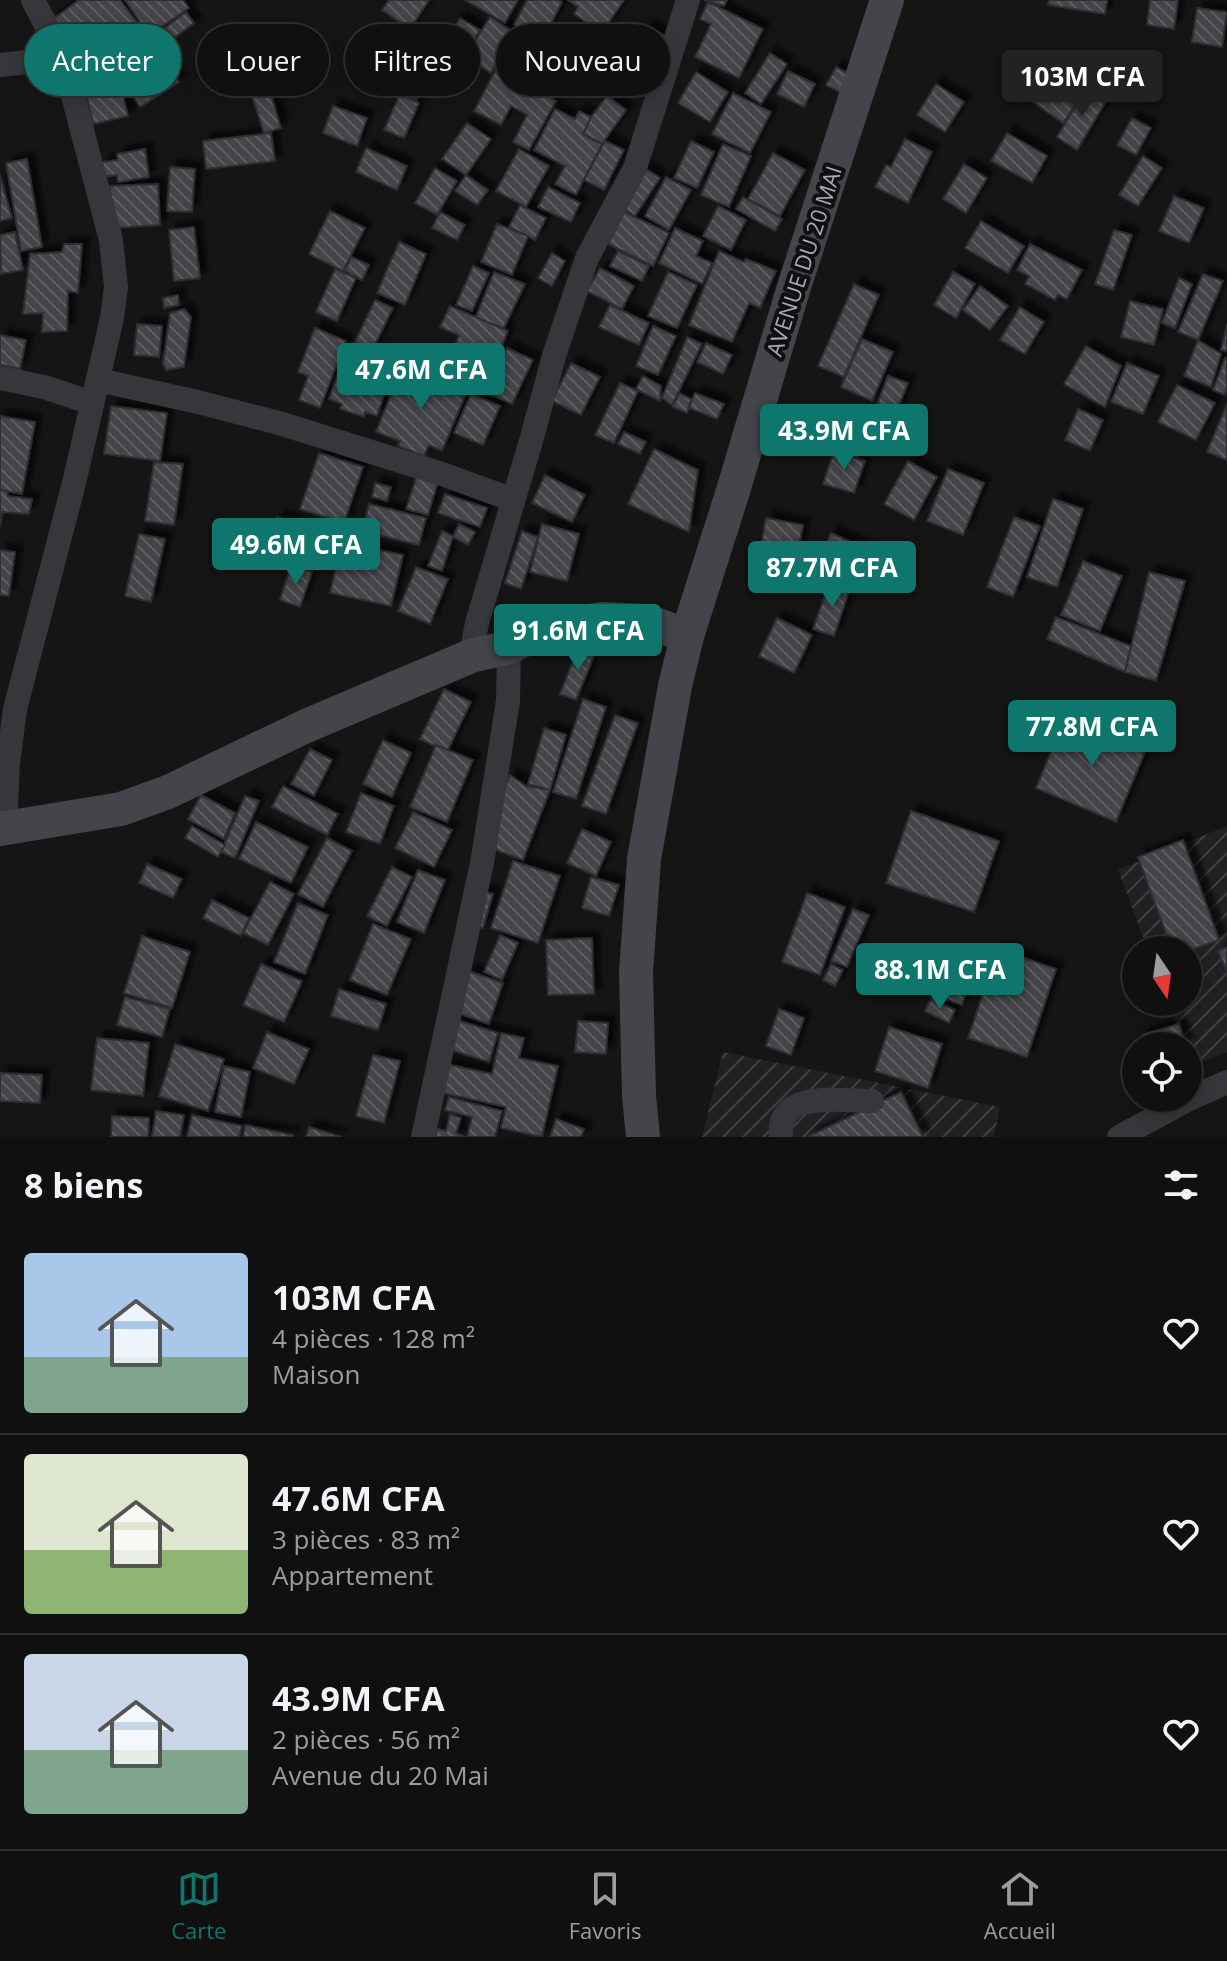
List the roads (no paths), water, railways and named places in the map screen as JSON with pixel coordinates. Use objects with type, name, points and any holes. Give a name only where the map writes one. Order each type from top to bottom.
[{"type":"main road","name":"AVENUE DU 20 MAI","points":[[643,1137],[636,973],[644,859],[673,698],[687,636],[793,290],[887,0]]},
{"type":"main road","points":[[3,828],[121,809],[168,792],[306,726],[471,656],[509,647],[546,630],[601,619],[647,621],[687,636]]},
{"type":"street","points":[[33,0],[45,24]]},
{"type":"street","points":[[471,656],[477,623],[554,356],[587,258],[635,168],[688,0]]},
{"type":"street","points":[[0,65],[24,62]]},
{"type":"street","points":[[3,828],[15,709],[70,498],[112,318],[116,287],[111,240],[73,96]]},
{"type":"street","points":[[0,378],[44,387],[198,402],[279,423],[445,475],[513,500]]},
{"type":"street","points":[[423,1137],[482,863],[508,701],[509,647]]},
{"type":"street","points":[[1119,1137],[1227,1082]]},
{"type":"street","points":[[781,1137],[783,1118],[806,1100],[872,1101]]}]
